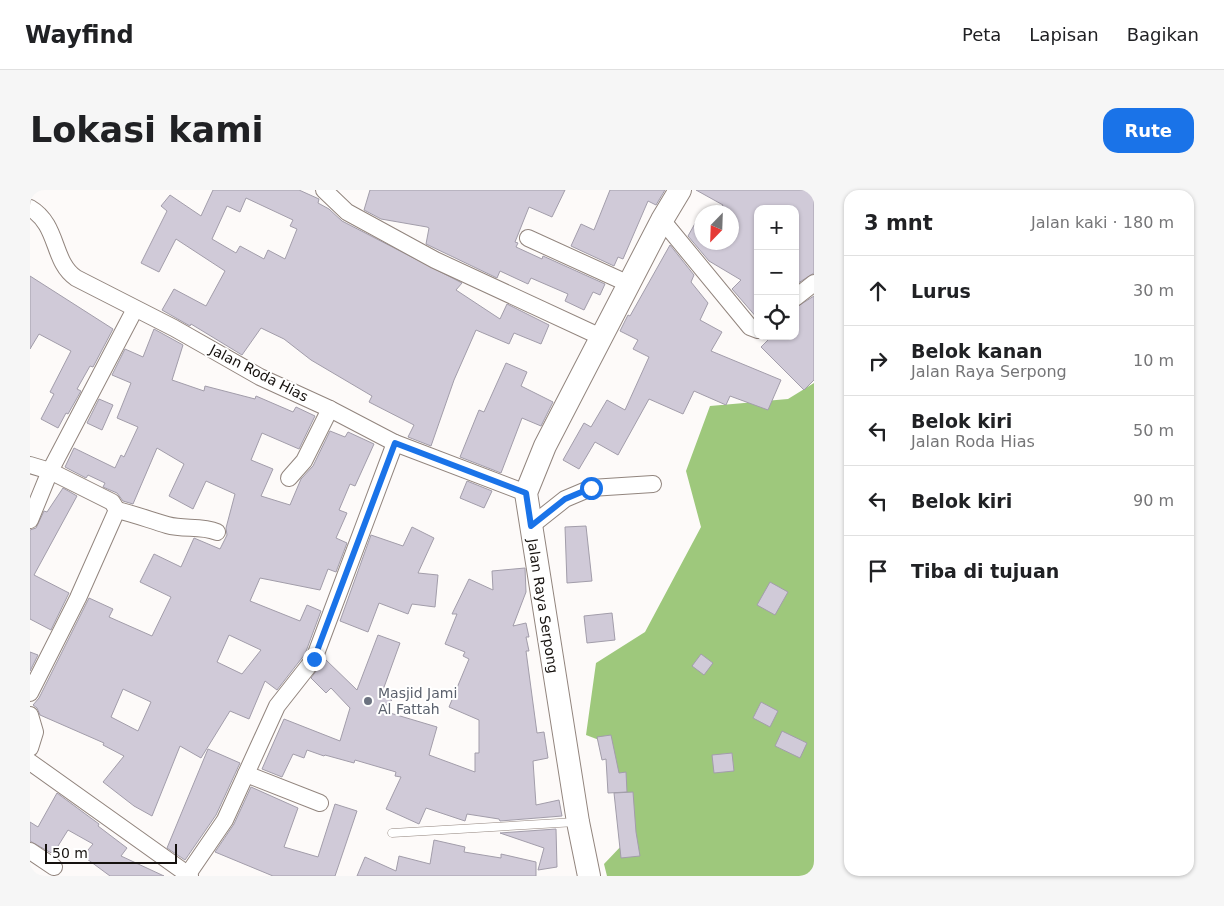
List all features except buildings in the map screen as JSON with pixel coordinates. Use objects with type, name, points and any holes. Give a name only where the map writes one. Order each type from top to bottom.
[{"type":"main road","points":[[526,493],[545,446],[662,220],[680,190]]},
{"type":"main road","name":"Jalan Raya Serpong","points":[[526,493],[578,822],[589,876]]},
{"type":"street","points":[[324,190],[347,212],[435,260],[601,337]]},
{"type":"street","name":"Jalan Roda Hias","points":[[30,208],[50,229],[64,266],[70,274],[174,328],[260,377],[330,409],[395,443],[526,493]]},
{"type":"street","points":[[662,220],[750,327],[754,328]]},
{"type":"street","points":[[528,238],[629,284]]},
{"type":"street","points":[[799,295],[814,283]]},
{"type":"street","points":[[30,520],[50,471],[135,309]]},
{"type":"street","points":[[289,478],[304,461],[330,409]]},
{"type":"street","points":[[30,762],[189,875],[219,831],[278,706],[314,659],[395,443]]},
{"type":"street","points":[[30,464],[50,471],[112,502],[117,510],[144,516],[168,525],[205,527],[217,532]]},
{"type":"street","points":[[531,526],[565,499],[591,488],[653,484]]},
{"type":"street","points":[[30,693],[78,598],[117,510]]},
{"type":"street","points":[[30,715],[34,732],[30,748]]},
{"type":"street","points":[[246,774],[320,803]]},
{"type":"street","points":[[30,851],[54,867]]},
{"type":"lane","points":[[392,833],[578,822]]},
{"type":"green space","points":[[814,383],[814,876],[607,876],[604,864],[624,843],[607,743],[586,735],[596,663],[645,632],[701,527],[686,471],[710,406],[788,399]]},
{"type":"place","name":"Masjid Jami Al Fattah","points":[[368,701]]},
{"type":"route","points":[[314,659],[395,443],[447,461],[526,493],[531,526],[565,499],[591,488]]}]
